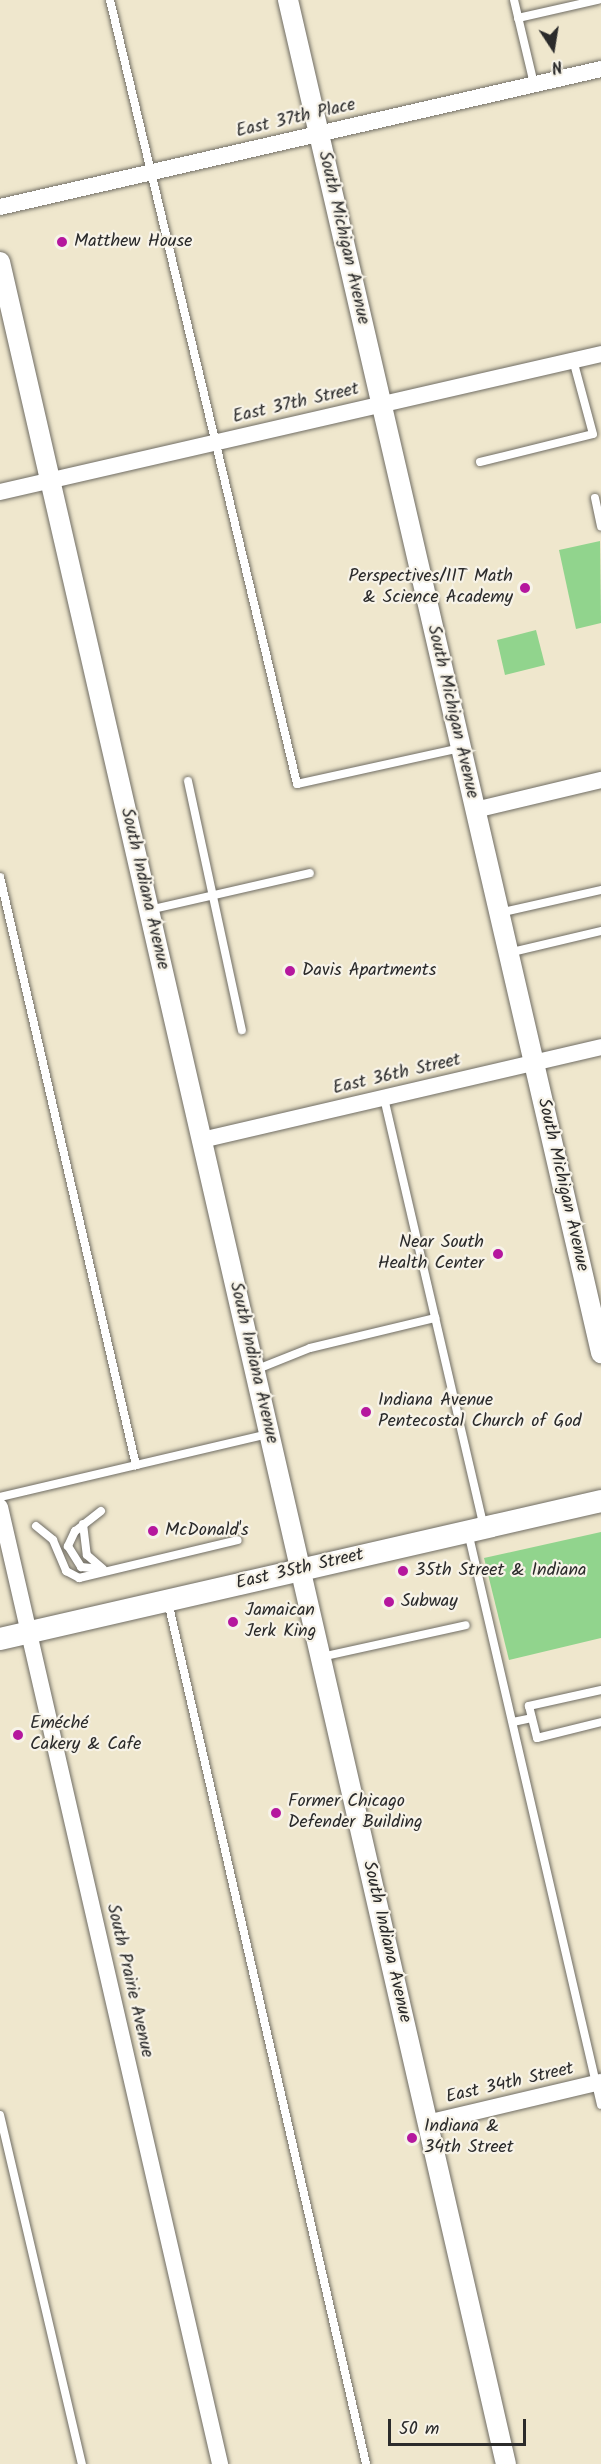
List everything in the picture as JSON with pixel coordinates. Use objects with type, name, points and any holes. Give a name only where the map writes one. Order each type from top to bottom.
[{"type":"main road","name":"East 35th Street","points":[[0,1639],[601,1501]]},
{"type":"street","name":"South Michigan Avenue","points":[[288,0],[601,1353]]},
{"type":"street","name":"East 37th Place","points":[[0,207],[601,69]]},
{"type":"street","name":"South Indiana Avenue","points":[[0,262],[506,2464]]},
{"type":"street","name":"East 37th Street","points":[[0,492],[601,354]]},
{"type":"street","points":[[475,810],[601,780]]},
{"type":"street","name":"East 36th Street","points":[[202,1140],[601,1047]]},
{"type":"street","name":"South Prairie Avenue","points":[[0,1507],[220,2464]]},
{"type":"street","name":"East 34th Street","points":[[427,2123],[598,2083]]},
{"type":"lane","points":[[110,0],[297,784],[460,748]]},
{"type":"lane","points":[[514,0],[534,84]]},
{"type":"lane","points":[[518,18],[598,0]]},
{"type":"lane","points":[[480,462],[593,434],[573,360]]},
{"type":"lane","points":[[595,498],[601,526]]},
{"type":"lane","points":[[188,781],[242,1030]]},
{"type":"lane","points":[[149,910],[310,873]]},
{"type":"lane","points":[[0,877],[136,1465]]},
{"type":"lane","points":[[499,913],[601,890]]},
{"type":"lane","points":[[508,952],[601,932]]},
{"type":"lane","points":[[384,1098],[435,1318],[513,1722],[598,2083],[601,2105]]},
{"type":"lane","points":[[254,1370],[310,1348],[435,1318]]},
{"type":"lane","points":[[0,1497],[269,1434]]},
{"type":"lane","points":[[100,1511],[83,1524],[68,1546],[73,1560],[81,1567],[119,1569]]},
{"type":"lane","points":[[83,1524],[87,1555],[104,1569]]},
{"type":"lane","points":[[36,1526],[53,1540],[66,1571],[79,1578],[238,1540]]},
{"type":"lane","points":[[168,1600],[366,2464]]},
{"type":"lane","points":[[320,1658],[466,1625]]},
{"type":"lane","points":[[601,1690],[529,1706],[537,1738],[601,1722]]},
{"type":"lane","points":[[513,1722],[532,1718]]},
{"type":"lane","points":[[0,2115],[82,2464]]},
{"type":"green space","points":[[600,541],[601,623],[576,629],[559,550]]},
{"type":"green space","points":[[536,630],[545,665],[505,675],[497,640]]},
{"type":"green space","points":[[601,1532],[601,1638],[509,1660],[484,1558]]},
{"type":"place","name":"Matthew House","points":[[62,242]]},
{"type":"place","name":"Perspectives/IIT Math & Science Academy","points":[[525,588]]},
{"type":"place","name":"Davis Apartments","points":[[290,971]]},
{"type":"place","name":"Near South Health Center","points":[[498,1254]]},
{"type":"place","name":"Indiana Avenue Pentecostal Church of God","points":[[366,1412]]},
{"type":"place","name":"McDonald's","points":[[153,1531]]},
{"type":"place","name":"35th Street & Indiana","points":[[403,1571]]},
{"type":"place","name":"Subway","points":[[389,1602]]},
{"type":"place","name":"Jamaican Jerk King","points":[[233,1622]]},
{"type":"place","name":"Eméché Cakery & Cafe","points":[[18,1735]]},
{"type":"place","name":"Former Chicago Defender Building","points":[[276,1813]]},
{"type":"place","name":"Indiana & 34th Street","points":[[412,2138]]}]
